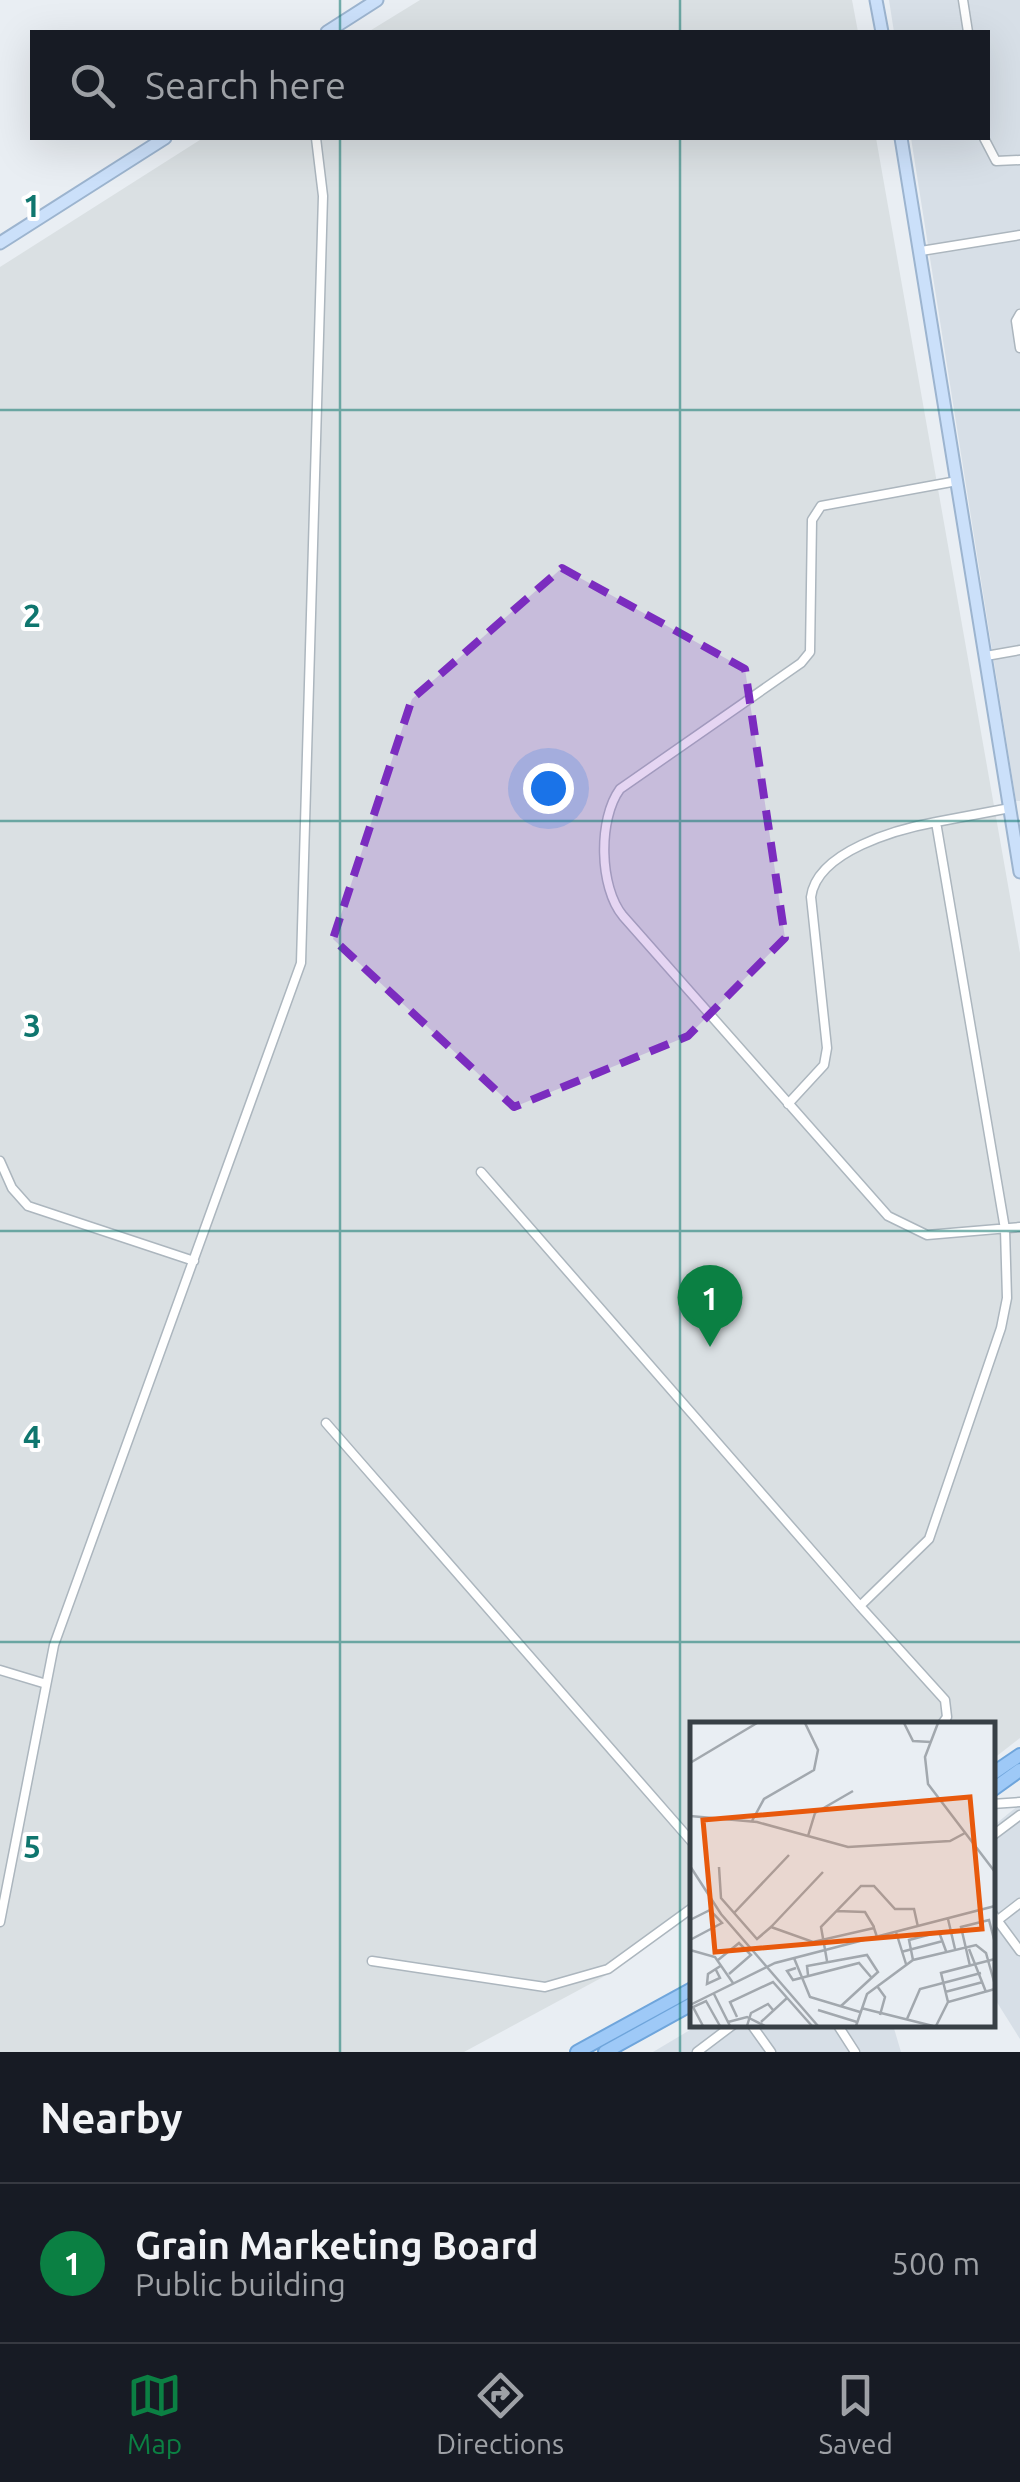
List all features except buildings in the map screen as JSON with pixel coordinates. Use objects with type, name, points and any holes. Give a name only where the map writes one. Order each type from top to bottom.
[{"type":"main road","points":[[995,1772],[1020,1755]]},
{"type":"main road","points":[[995,1788],[1020,1770]]},
{"type":"main road","points":[[603,2048],[690,1990]]},
{"type":"main road","points":[[576,2052],[603,2048],[690,2005]]},
{"type":"street","points":[[329,30],[377,0]]},
{"type":"street","points":[[876,0],[882,30]]},
{"type":"street","points":[[963,0],[968,30]]},
{"type":"street","points":[[0,243],[161,140]]},
{"type":"street","points":[[0,1922],[43,1684],[300,963],[322,196],[316,140]]},
{"type":"street","points":[[901,140],[1020,872]]},
{"type":"street","points":[[985,140],[996,162],[1020,160]]},
{"type":"street","points":[[921,251],[1020,235]]},
{"type":"street","points":[[1020,314],[1016,321],[1020,348]]},
{"type":"street","points":[[959,480],[821,506],[812,520],[812,643],[806,658],[620,790],[609,804],[610,894],[615,906],[788,1104],[899,1224],[936,1236],[1020,1226]]},
{"type":"street","points":[[986,656],[1020,650]]},
{"type":"street","points":[[788,1104],[824,1064],[827,1048],[810,897],[814,883],[850,852],[884,834],[1010,808]]},
{"type":"street","points":[[860,1606],[922,1549],[935,1527],[1001,1328],[1006,1298],[1005,1229],[936,822]]},
{"type":"street","points":[[0,1160],[12,1188],[28,1206],[194,1261]]},
{"type":"street","points":[[481,1172],[945,1700],[947,1717],[943,1722]]},
{"type":"street","points":[[326,1423],[690,1840]]},
{"type":"street","points":[[0,1670],[43,1684]]},
{"type":"street","points":[[995,1804],[1020,1802]]},
{"type":"street","points":[[995,1834],[1020,1815]]},
{"type":"street","points":[[1020,1903],[995,1917],[1020,1951]]},
{"type":"street","points":[[372,1961],[545,1987],[608,1969],[690,1909]]},
{"type":"street","points":[[697,2052],[730,2027]]},
{"type":"street","points":[[753,2027],[771,2052]]},
{"type":"street","points":[[838,2027],[855,2052]]},
{"type":"highlighted area","points":[[562,568],[745,669],[785,938],[688,1036],[514,1107],[333,939],[412,699]]},
{"type":"shaded area","points":[[420,0],[852,0],[858,30],[371,30]]},
{"type":"shaded area","points":[[889,0],[1020,0],[1020,801],[1016,801],[911,140],[990,140],[990,30],[894,30]]},
{"type":"shaded area","points":[[200,140],[876,140],[1020,953],[1020,1738],[995,1757],[995,1722],[690,1722],[690,1914],[603,1977],[464,2052],[0,2052],[0,267]]},
{"type":"shaded area","points":[[1020,1804],[1020,2039],[995,1999],[995,1825]]},
{"type":"shaded area","points":[[695,2027],[894,2027],[901,2052],[653,2052]]},
{"type":"place","name":"Grain Marketing Board","points":[[710,1347]]}]
